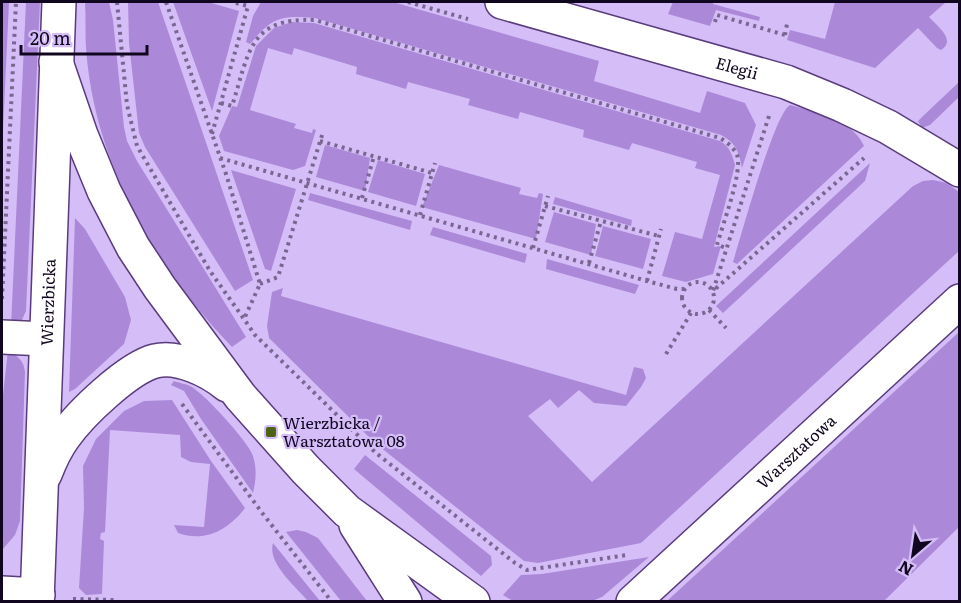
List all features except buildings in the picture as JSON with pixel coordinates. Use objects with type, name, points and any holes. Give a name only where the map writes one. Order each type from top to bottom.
[{"type":"street","name":"Wierzbicka","points":[[38,598],[40,486],[59,2]]},
{"type":"street","name":"Elegii","points":[[502,2],[786,82],[888,127],[960,170]]},
{"type":"street","points":[[56,62],[100,182],[133,247],[160,288],[240,396],[306,470],[347,511],[473,602]]},
{"type":"street","name":"Warsztatowa","points":[[633,602],[960,301]]},
{"type":"street","points":[[2,338],[46,339]]},
{"type":"street","points":[[40,486],[63,438],[79,418],[138,368],[157,361],[177,361],[210,374],[224,382],[240,396]]},
{"type":"street","points":[[347,511],[405,602]]},
{"type":"street","points":[[2,593],[38,598]]},
{"type":"path","points":[[2,306],[16,2]]},
{"type":"path","points":[[117,2],[128,105],[137,146],[210,271],[244,320],[255,335],[376,453],[515,563],[527,570]]},
{"type":"path","points":[[165,2],[220,158],[260,284],[244,320]]},
{"type":"path","points":[[212,135],[250,4],[232,2]]},
{"type":"path","points":[[408,2],[476,21]]},
{"type":"path","points":[[221,103],[232,106],[251,45],[261,34],[271,26],[287,21],[315,20],[720,138],[729,144],[737,155],[736,178],[717,245],[727,248]]},
{"type":"path","points":[[784,35],[787,24]]},
{"type":"path","points":[[712,291],[773,105]]},
{"type":"path","points":[[712,291],[868,154],[888,127]]},
{"type":"path","points":[[260,284],[278,277],[323,132]]},
{"type":"path","points":[[320,141],[432,173]]},
{"type":"path","points":[[363,198],[374,156]]},
{"type":"path","points":[[220,158],[677,289],[684,289],[691,284],[702,282],[712,291],[714,300],[710,310],[700,314],[686,310],[682,300],[684,289]]},
{"type":"path","points":[[420,215],[435,163]]},
{"type":"path","points":[[533,248],[548,196]]},
{"type":"path","points":[[545,206],[659,236]]},
{"type":"path","points":[[589,264],[601,221]]},
{"type":"path","points":[[647,281],[661,229]]},
{"type":"path","points":[[710,310],[726,328]]},
{"type":"path","points":[[666,354],[691,313]]},
{"type":"path","points":[[177,398],[332,602]]},
{"type":"path","points":[[71,602],[71,599],[115,600]]},
{"type":"shaded area","points":[[2,2],[9,2],[2,152]]},
{"type":"shaded area","points":[[26,2],[40,2],[26,311],[21,322],[11,326]]},
{"type":"shaded area","points":[[85,2],[109,2],[127,141],[137,161],[246,337],[232,347],[177,282],[133,210],[115,171],[101,131],[91,90],[86,48]]},
{"type":"shaded area","points":[[128,2],[158,2],[253,280],[235,291],[145,147],[139,133],[129,43]]},
{"type":"shaded area","points":[[173,2],[208,2],[239,11],[212,111]]},
{"type":"shaded area","points":[[261,2],[393,2],[599,61],[594,81],[700,113],[707,91],[745,103],[756,125],[742,168],[736,148],[721,135],[315,18],[294,17],[278,20],[265,28],[250,44],[246,42],[253,16]]},
{"type":"shaded area","points":[[673,2],[713,2],[713,4],[760,17],[759,21],[716,10],[710,26],[668,14]]},
{"type":"shaded area","points":[[835,2],[946,2],[929,17],[944,33],[947,42],[941,50],[918,28],[875,68],[787,40],[790,30],[825,39]]},
{"type":"shaded area","points":[[292,22],[314,23],[720,141],[730,151],[735,165],[714,247],[721,246],[713,274],[686,282],[662,276],[675,232],[702,239],[720,175],[695,168],[697,162],[632,143],[629,150],[583,137],[584,130],[520,112],[518,119],[468,105],[470,99],[408,82],[406,89],[356,74],[357,67],[294,48],[292,55],[268,48],[250,110],[296,124],[294,128],[312,133],[313,129],[316,130],[305,166],[293,170],[224,151],[219,136],[232,106],[237,107],[256,46],[274,28]]},
{"type":"shaded area","points":[[959,82],[959,97],[930,125],[922,128],[918,121]]},
{"type":"shaded area","points":[[790,105],[822,114],[842,123],[859,137],[864,146],[737,264],[733,262],[758,178],[775,130],[783,113]]},
{"type":"shaded area","points":[[325,145],[370,158],[365,191],[316,177]]},
{"type":"shaded area","points":[[378,160],[425,174],[416,206],[368,192]]},
{"type":"shaded area","points":[[870,163],[865,181],[723,313],[716,306]]},
{"type":"shaded area","points":[[439,165],[521,188],[519,194],[537,198],[539,193],[543,194],[536,239],[422,207]]},
{"type":"shaded area","points":[[231,170],[296,189],[271,271],[265,269]]},
{"type":"shaded area","points":[[933,180],[947,183],[959,192],[959,251],[641,543],[538,563],[524,561],[375,443],[269,338],[267,326],[272,292],[283,288],[281,296],[626,395],[634,367],[643,369],[646,378],[626,406],[594,403],[579,390],[558,408],[550,399],[528,416],[592,482],[913,186],[923,181]]},
{"type":"shaded area","points":[[310,193],[412,221],[410,230],[308,200]]},
{"type":"shaded area","points":[[555,197],[632,220],[631,226],[553,204]]},
{"type":"shaded area","points":[[554,212],[596,224],[591,255],[545,242]]},
{"type":"shaded area","points":[[75,218],[85,229],[125,297],[131,320],[124,344],[69,392]]},
{"type":"shaded area","points":[[603,226],[651,239],[643,269],[595,256]]},
{"type":"shaded area","points":[[433,227],[527,254],[525,263],[430,235]]},
{"type":"shaded area","points":[[547,259],[639,285],[635,294],[546,269]]},
{"type":"shaded area","points":[[959,332],[959,527],[884,601],[667,601]]},
{"type":"shaded area","points":[[8,350],[20,359],[25,372],[20,521],[15,535],[2,550],[2,404]]},
{"type":"shaded area","points":[[174,381],[190,386],[198,392],[226,419],[243,440],[254,461],[256,474],[253,493],[184,391],[171,385]]},
{"type":"shaded area","points":[[172,400],[211,461],[245,508],[232,522],[216,532],[198,536],[178,533],[174,525],[204,527],[210,464],[191,462],[181,457],[180,435],[110,430],[105,532],[101,533],[100,539],[104,541],[102,594],[86,595],[79,588],[84,508],[83,466],[96,439],[124,411],[144,401]]},
{"type":"shaded area","points":[[365,455],[491,556],[492,565],[481,576],[354,469]]},
{"type":"shaded area","points":[[297,530],[318,538],[367,601],[341,601],[286,532]]},
{"type":"shaded area","points":[[273,543],[320,601],[308,601],[283,574],[274,558]]},
{"type":"shaded area","points":[[649,557],[602,597],[592,601],[513,601],[503,595],[521,575],[542,574]]},
{"type":"place","name":"Wierzbicka / Warsztatowa 08","points":[[271,432]]}]
